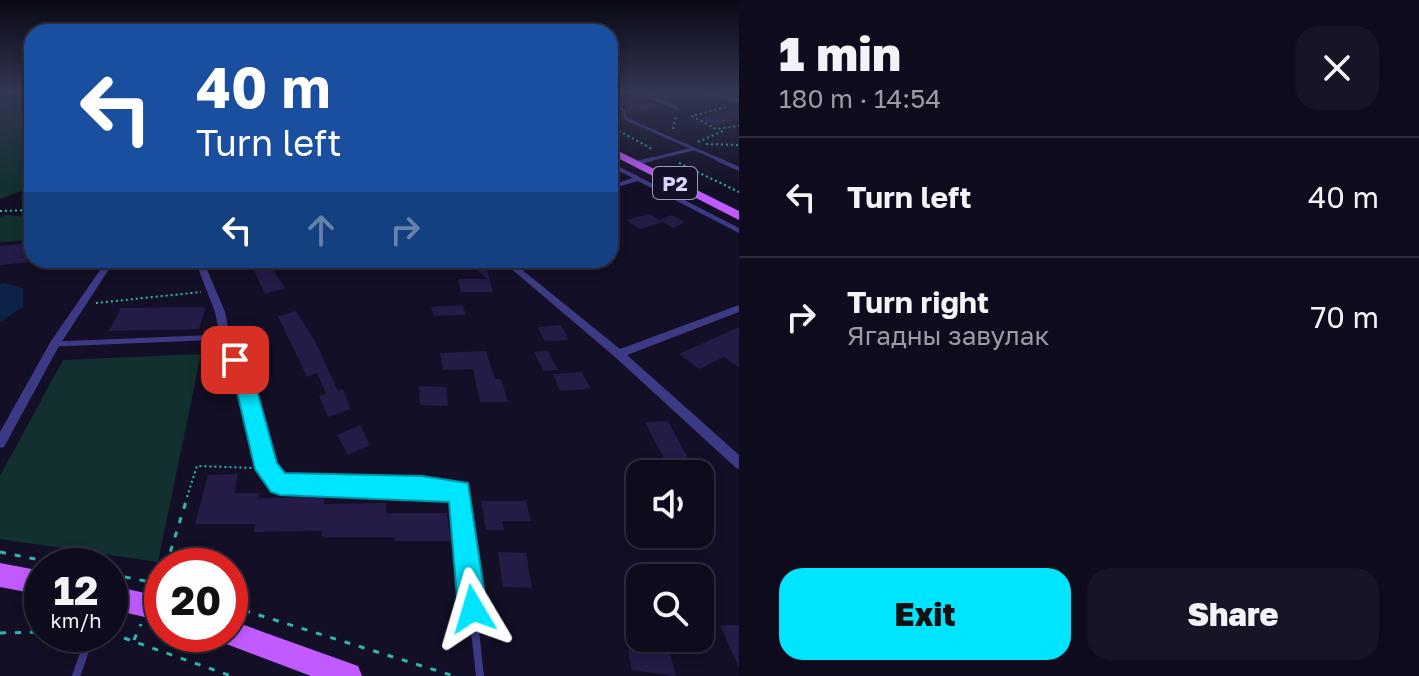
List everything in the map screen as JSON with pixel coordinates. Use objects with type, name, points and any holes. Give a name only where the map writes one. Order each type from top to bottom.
[{"type":"main road","name":"Р2","points":[[618,151],[739,209]]},
{"type":"main road","name":"Р2","points":[[640,162],[739,216]]},
{"type":"main road","points":[[0,575],[24,580]]},
{"type":"main road","points":[[248,640],[348,676]]},
{"type":"street","points":[[618,168],[739,231]]},
{"type":"street","points":[[618,185],[638,179]]},
{"type":"street","points":[[0,443],[55,344],[105,268]]},
{"type":"street","points":[[202,268],[220,312],[225,337],[245,383],[267,469]]},
{"type":"street","points":[[515,268],[619,354],[739,463]]},
{"type":"street","points":[[619,354],[739,308]]},
{"type":"lane","points":[[639,125],[739,169]]},
{"type":"lane","points":[[640,162],[694,149]]},
{"type":"lane","points":[[55,344],[225,337]]},
{"type":"lane","points":[[267,469],[280,484],[422,487],[460,491],[480,676]]},
{"type":"lane","points":[[76,676],[85,652]]},
{"type":"path","points":[[670,138],[674,125]]},
{"type":"path","points":[[708,125],[726,130]]},
{"type":"path","points":[[739,126],[696,143],[739,145]]},
{"type":"path","points":[[618,130],[739,192]]},
{"type":"path","points":[[0,211],[24,210]]},
{"type":"path","points":[[79,306],[130,296],[179,296],[211,289]]},
{"type":"path","points":[[172,548],[197,466],[267,469]]},
{"type":"path","points":[[0,552],[24,557]]},
{"type":"path","points":[[248,612],[454,676]]},
{"type":"path","points":[[0,633],[24,632]]},
{"type":"path","points":[[128,639],[231,676]]},
{"type":"green space","points":[[0,125],[24,125],[24,166],[21,170],[24,166],[24,190],[0,199]]},
{"type":"green space","points":[[6,215],[24,217],[24,240],[0,242],[0,218]]},
{"type":"green space","points":[[201,354],[161,548],[144,548],[144,560],[128,558],[128,548],[62,548],[0,539],[0,476],[63,360]]},
{"type":"water","points":[[0,284],[23,288],[23,307],[0,322]]},
{"type":"building","points":[[649,214],[659,220],[672,215],[685,222],[673,228],[663,222],[640,229],[626,220]]},
{"type":"building","points":[[24,244],[24,263],[0,265],[0,246]]},
{"type":"building","points":[[253,268],[271,268],[285,288],[265,294]]},
{"type":"building","points":[[475,268],[486,268],[493,292],[461,292],[458,279],[487,279]]},
{"type":"building","points":[[463,305],[466,315],[434,316],[431,307]]},
{"type":"building","points":[[206,307],[199,329],[109,331],[121,308]]},
{"type":"building","points":[[296,311],[316,343],[338,391],[343,389],[350,409],[328,417],[319,396],[326,394],[317,373],[307,377],[278,316]]},
{"type":"building","points":[[561,325],[569,340],[545,341],[538,327]]},
{"type":"building","points":[[739,327],[739,368],[724,357],[699,369],[679,354]]},
{"type":"building","points":[[486,351],[495,379],[501,379],[508,402],[480,402],[473,369],[443,370],[440,353]]},
{"type":"building","points":[[548,351],[558,370],[543,371],[534,352]]},
{"type":"building","points":[[582,372],[591,389],[560,391],[553,374]]},
{"type":"building","points":[[419,386],[446,387],[448,406],[420,405]]},
{"type":"building","points":[[668,421],[689,460],[665,460],[645,422]]},
{"type":"building","points":[[360,425],[370,445],[348,455],[337,435]]},
{"type":"building","points":[[238,474],[234,493],[259,493],[258,498],[324,497],[324,504],[386,503],[386,513],[447,513],[451,541],[322,537],[322,531],[254,532],[255,524],[195,524],[208,475]]},
{"type":"building","points":[[481,501],[526,501],[531,521],[502,521],[504,530],[486,530]]},
{"type":"building","points":[[498,552],[526,553],[532,588],[503,587]]},
{"type":"building","points":[[720,625],[739,625],[739,668]]},
{"type":"building","points":[[628,652],[670,652],[676,676],[632,670]]},
{"type":"route","points":[[235,360],[245,383],[267,469],[280,484],[422,487],[460,491],[473,609]]}]
